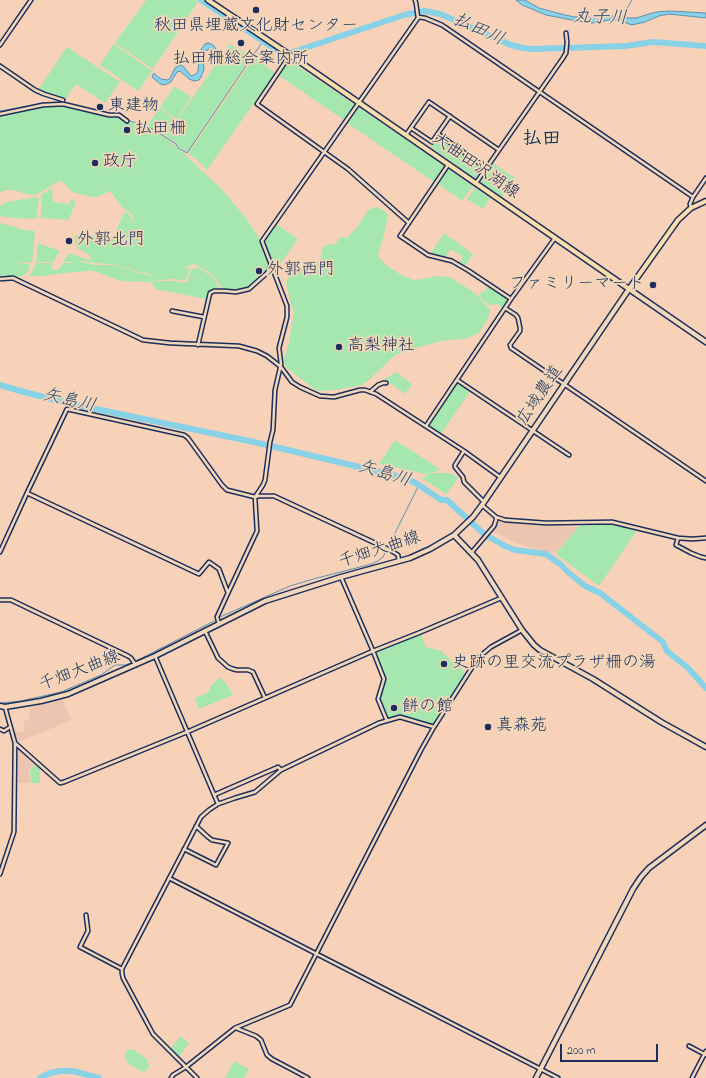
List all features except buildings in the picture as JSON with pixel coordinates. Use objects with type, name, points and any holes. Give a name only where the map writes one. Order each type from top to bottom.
[{"type":"main road","name":"大曲田沢湖線","points":[[211,1],[629,289]]},
{"type":"main road","points":[[706,201],[691,208],[678,220],[629,289],[706,342]]},
{"type":"main road","name":"広域農道","points":[[454,535],[473,517],[483,503],[629,289]]},
{"type":"main road","points":[[454,535],[472,552],[478,560],[522,630],[534,645],[540,650],[593,679],[673,729],[706,747]]},
{"type":"main road","name":"千畑大曲線","points":[[0,706],[6,707],[41,702],[68,694],[155,656],[265,601],[418,555],[454,535]]},
{"type":"main road","points":[[536,1078],[633,889],[641,877],[649,868],[706,825]]},
{"type":"street","points":[[0,45],[31,0]]},
{"type":"street","points":[[219,624],[217,617],[257,531],[254,497],[264,483],[272,430],[275,392],[280,367],[282,364],[279,348],[287,317],[287,306],[262,241],[418,17],[415,0]]},
{"type":"street","points":[[418,17],[425,18],[442,25],[693,197]]},
{"type":"street","points":[[476,184],[566,53],[566,33]]},
{"type":"street","points":[[289,55],[257,104],[348,169],[409,223]]},
{"type":"street","points":[[0,66],[35,90],[63,100]]},
{"type":"street","points":[[406,135],[429,102],[499,150]]},
{"type":"street","points":[[0,114],[43,105],[63,104],[108,115],[119,115],[127,121]]},
{"type":"street","points":[[411,128],[432,142],[450,116]]},
{"type":"street","points":[[438,134],[487,168]]},
{"type":"street","points":[[448,165],[400,236],[428,255],[452,261],[511,299]]},
{"type":"street","points":[[691,208],[690,204],[693,197],[706,178]]},
{"type":"street","points":[[426,426],[511,299],[555,238]]},
{"type":"street","points":[[198,345],[210,293],[214,291],[236,292],[249,289],[267,273],[271,266]]},
{"type":"street","points":[[0,279],[13,278],[143,340],[198,345],[239,346],[248,348],[267,356],[280,367],[292,382],[320,396],[334,397],[360,390],[365,390],[376,394],[464,451],[500,477]]},
{"type":"street","points":[[505,308],[516,315],[520,328],[520,332],[510,345],[511,348],[706,481]]},
{"type":"street","points":[[172,311],[204,318]]},
{"type":"street","points":[[457,380],[569,455]]},
{"type":"street","points":[[370,392],[378,385],[386,383]]},
{"type":"street","points":[[0,552],[67,409],[184,435],[188,438],[225,489],[254,497],[274,496],[390,550],[398,556],[399,561]]},
{"type":"street","points":[[464,451],[455,467],[463,477],[464,482],[496,517],[506,520],[546,523],[612,522],[678,538],[706,538]]},
{"type":"street","points":[[27,492],[198,574],[209,562],[219,569],[228,593]]},
{"type":"street","points":[[472,552],[494,526],[496,517]]},
{"type":"street","points":[[678,538],[676,545],[691,553],[706,558]]},
{"type":"street","points":[[341,577],[384,679],[378,699],[387,721]]},
{"type":"street","points":[[14,743],[60,783],[64,782],[187,732],[373,651],[501,598]]},
{"type":"street","points":[[0,600],[11,600],[128,656],[135,664]]},
{"type":"street","points":[[171,1078],[235,1028],[290,1005],[434,726],[478,658],[491,647],[522,630]]},
{"type":"street","points":[[205,631],[218,658],[228,667],[237,670],[248,670],[254,672],[265,698]]},
{"type":"street","points":[[155,656],[218,804]]},
{"type":"street","points":[[0,874],[14,832],[14,743],[6,707]]},
{"type":"street","points":[[197,1078],[153,1034],[123,978],[122,969],[201,817],[218,804],[255,792],[281,770],[379,723],[400,716],[434,726]]},
{"type":"street","points":[[0,729],[4,732],[10,727]]},
{"type":"street","points":[[214,795],[278,767],[281,770]]},
{"type":"street","points":[[184,849],[216,865],[228,843],[208,838],[196,826]]},
{"type":"street","points":[[169,878],[558,1078]]},
{"type":"street","points":[[86,915],[88,931],[80,947],[122,969]]},
{"type":"street","points":[[235,1028],[256,1036],[261,1040],[267,1055],[308,1078]]},
{"type":"street","points":[[689,1046],[705,1054],[692,1078]]},
{"type":"shaded area","points":[[498,522],[542,526],[578,527],[555,553],[518,544],[492,531]]},
{"type":"shaded area","points":[[62,698],[71,720],[17,743],[13,732],[21,732],[25,729],[23,720],[29,721],[30,708]]},
{"type":"shaded area","points":[[16,747],[34,763],[29,770],[30,783],[16,783]]},
{"type":"green space","points":[[146,0],[195,0],[198,2],[153,69],[115,43]]},
{"type":"green space","points":[[114,44],[152,71],[138,91],[100,65]]},
{"type":"green space","points":[[230,44],[251,57],[187,152],[166,136]]},
{"type":"green space","points":[[67,47],[120,82],[105,103],[76,84],[65,100],[38,90]]},
{"type":"green space","points":[[259,52],[260,54],[257,59],[275,73],[207,170],[194,157],[188,154]]},
{"type":"green space","points":[[289,60],[355,105],[344,120],[278,75]]},
{"type":"green space","points":[[175,86],[191,97],[177,119],[160,107]]},
{"type":"green space","points":[[63,104],[109,115],[119,115],[127,121],[143,126],[167,139],[219,186],[245,217],[258,236],[265,250],[271,266],[267,273],[249,289],[239,292],[224,291],[213,275],[194,264],[184,268],[191,268],[186,279],[181,281],[175,279],[156,280],[155,277],[146,273],[121,266],[94,263],[94,261],[93,263],[81,261],[63,262],[69,253],[93,261],[90,259],[91,256],[77,248],[75,245],[75,235],[114,236],[125,211],[130,215],[134,225],[132,214],[123,208],[110,191],[100,196],[88,196],[72,192],[61,181],[36,195],[26,194],[14,190],[7,190],[0,193],[0,114],[43,105]]},
{"type":"green space","points":[[358,107],[445,166],[434,182],[347,123]]},
{"type":"green space","points":[[160,108],[176,120],[165,136],[147,126]]},
{"type":"green space","points":[[438,136],[483,168],[476,179],[431,147]]},
{"type":"green space","points":[[493,163],[515,178],[502,197],[480,182]]},
{"type":"green space","points":[[448,169],[473,186],[462,201],[438,184]]},
{"type":"green space","points":[[52,188],[53,202],[69,204],[71,200],[76,201],[69,220],[40,218],[42,201],[41,195]]},
{"type":"green space","points":[[475,188],[490,198],[483,209],[467,199]]},
{"type":"green space","points":[[37,197],[39,200],[36,219],[0,216],[0,206],[7,202]]},
{"type":"green space","points":[[378,207],[388,214],[378,256],[387,266],[403,276],[413,280],[436,276],[450,277],[475,293],[490,310],[488,319],[479,333],[465,339],[446,340],[395,355],[362,385],[336,390],[317,391],[285,366],[284,359],[289,342],[294,311],[286,282],[292,273],[301,269],[308,272],[322,257],[321,252],[325,245],[335,244],[342,236],[346,239],[358,226],[368,210]]},
{"type":"green space","points":[[0,223],[24,230],[35,231],[32,263],[13,262],[31,265],[23,276],[0,278]]},
{"type":"green space","points":[[276,224],[298,239],[276,270],[268,252],[265,240]]},
{"type":"green space","points":[[444,233],[473,254],[466,265],[459,263],[463,257],[451,249],[446,257],[431,253]]},
{"type":"green space","points":[[38,243],[60,251],[53,262],[36,262]]},
{"type":"green space","points":[[76,261],[96,265],[122,267],[154,277],[157,281],[175,281],[182,283],[187,282],[191,271],[194,268],[198,268],[213,277],[219,288],[209,291],[206,299],[155,289],[152,283],[121,281],[92,271],[29,276],[35,263],[53,263],[51,268],[57,271],[63,263]]},
{"type":"green space","points":[[488,287],[508,299],[502,308],[498,304],[489,305],[479,296],[482,291],[484,292]]},
{"type":"green space","points":[[396,372],[412,384],[405,394],[384,379]]},
{"type":"green space","points":[[457,381],[471,390],[441,434],[428,425]]},
{"type":"green space","points":[[395,440],[441,470],[426,474],[379,464]]},
{"type":"green space","points":[[431,473],[447,473],[458,478],[446,494],[423,479],[426,475]]},
{"type":"green space","points":[[613,524],[636,532],[599,586],[557,555],[558,551],[579,526]]},
{"type":"green space","points":[[421,634],[426,647],[442,651],[452,662],[456,660],[465,674],[432,726],[401,715],[389,719],[380,700],[386,679],[375,653]]},
{"type":"green space","points":[[219,677],[226,683],[233,695],[199,709],[195,698],[210,691],[209,689]]},
{"type":"green space","points":[[35,764],[40,768],[40,783],[31,783],[30,771]]},
{"type":"green space","points":[[180,1036],[189,1043],[179,1057],[171,1048]]},
{"type":"green space","points":[[130,1049],[147,1059],[149,1066],[147,1070],[143,1072],[129,1064],[125,1059],[127,1050]]},
{"type":"green space","points":[[234,1061],[249,1069],[244,1078],[225,1078]]},
{"type":"water","name":"丸子川","points":[[516,0],[525,0],[539,8],[575,17],[613,16],[636,18],[656,12],[670,11],[706,13],[706,18],[669,14],[632,25],[621,21],[609,20],[593,23],[546,15],[522,5]]},
{"type":"water","points":[[208,43],[214,46],[219,54],[214,61],[209,49],[204,52],[204,69],[199,80],[194,81],[189,79],[180,71],[177,72],[171,82],[163,85],[152,77],[154,73],[161,79],[168,80],[175,68],[182,65],[191,76],[196,74],[198,71],[200,51],[205,44]]},
{"type":"waterway","name":"払田川","points":[[201,0],[284,55],[404,15],[425,11],[440,14],[511,45],[523,48],[625,46],[653,42],[706,46]]},
{"type":"waterway","name":"丸子川","points":[[621,19],[632,0]]},
{"type":"waterway","points":[[112,114],[119,114],[130,121],[149,127],[176,144],[178,148],[187,153],[263,41]]},
{"type":"waterway","points":[[0,111],[43,103],[62,102],[88,109]]},
{"type":"waterway","name":"矢島川","points":[[0,385],[67,403],[254,442],[406,478],[441,500],[447,500],[484,534],[505,546],[515,550],[546,554],[585,586],[600,593],[663,642],[667,651],[688,668],[706,688]]},
{"type":"waterway","points":[[220,617],[290,586],[372,564],[378,561],[383,557],[419,485]]},
{"type":"waterway","points":[[136,661],[214,621]]},
{"type":"waterway","points":[[1,703],[21,701],[61,692],[101,675],[115,665],[125,665],[131,663]]},
{"type":"waterway","points":[[40,1078],[50,1073],[60,1071],[73,1071],[99,1078]]},
{"type":"place","name":"秋田県埋蔵文化財センター","points":[[256,10]]},
{"type":"place","name":"払田柵総合案内所","points":[[241,43]]},
{"type":"place","name":"東建物","points":[[100,107]]},
{"type":"place","name":"払田柵","points":[[127,130]]},
{"type":"place","name":"政庁","points":[[95,163]]},
{"type":"place","name":"外郭北門","points":[[69,241]]},
{"type":"place","name":"外郭西門","points":[[259,271]]},
{"type":"place","name":"ファミリーマート","points":[[653,285]]},
{"type":"place","name":"高梨神社","points":[[339,347]]},
{"type":"place","name":"史跡の里交流プラザ柵の湯","points":[[444,664]]},
{"type":"place","name":"餅の館","points":[[394,708]]},
{"type":"place","name":"真森苑","points":[[488,727]]},
{"type":"district","name":"払田","points":[[542,141]]}]
